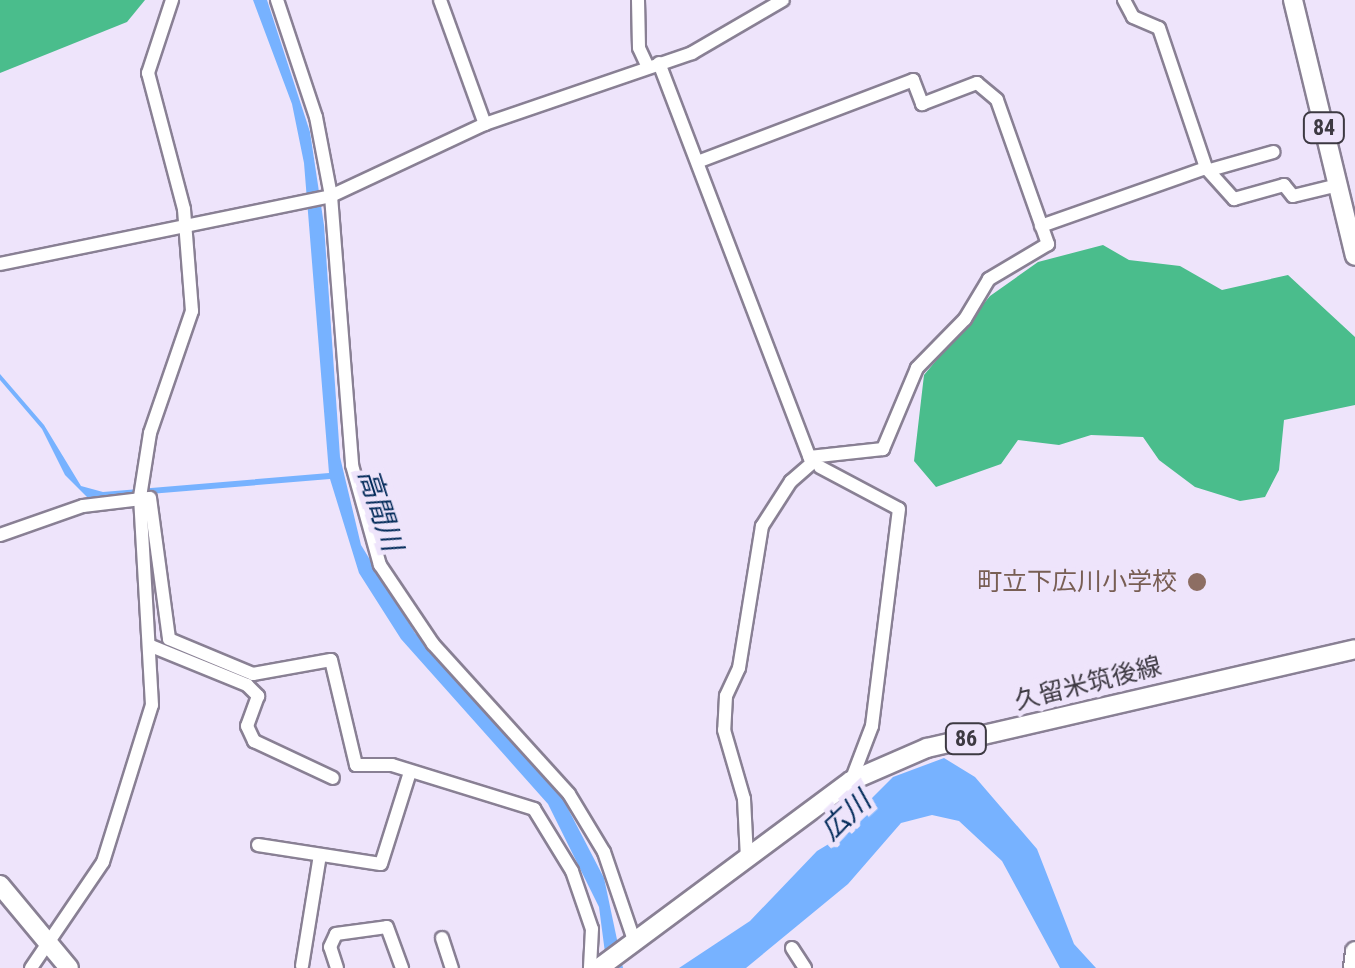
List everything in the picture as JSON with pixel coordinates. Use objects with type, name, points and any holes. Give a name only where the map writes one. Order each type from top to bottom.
[{"type":"main road","name":"84","points":[[1293,0],[1355,256]]},
{"type":"main road","name":"久留米筑後線","points":[[599,968],[851,782],[927,748],[1355,650]]},
{"type":"main road","points":[[0,885],[69,968]]},
{"type":"main road","points":[[1354,968],[1355,952]]},
{"type":"street","points":[[30,968],[117,832],[152,705],[140,495],[150,433],[192,311],[184,228],[148,73],[172,0]]},
{"type":"street","points":[[277,0],[316,117],[331,196],[352,465],[380,565],[433,644],[569,794],[604,852],[631,942]]},
{"type":"street","points":[[440,0],[485,124]]},
{"type":"street","points":[[638,0],[639,48],[653,64],[700,161],[814,462],[899,509],[872,726],[851,782]]},
{"type":"street","points":[[0,264],[331,196],[485,124],[692,53],[784,0]]},
{"type":"street","points":[[1124,0],[1134,17],[1159,28],[1208,169],[1234,198],[1284,184],[1293,196],[1338,185]]},
{"type":"street","points":[[700,161],[913,80],[922,104],[977,83],[997,100],[1048,244],[990,279],[965,319],[917,368],[883,449],[812,463],[762,526],[738,668],[726,696],[724,730],[744,799],[747,858]]},
{"type":"street","points":[[1041,226],[1208,169],[1273,152]]},
{"type":"street","points":[[0,535],[83,506],[140,495],[150,498],[169,639],[254,674],[331,660],[356,764],[410,772],[534,809],[545,819],[592,929],[590,968]]},
{"type":"street","points":[[151,646],[247,685],[258,696],[247,726],[254,741],[334,778]]},
{"type":"street","points":[[258,845],[382,864],[410,772]]},
{"type":"street","points":[[302,966],[320,855]]},
{"type":"street","points":[[337,968],[330,947],[336,934],[387,927],[402,968]]},
{"type":"street","points":[[442,938],[452,968]]},
{"type":"street","points":[[792,948],[804,968]]},
{"type":"green space","points":[[0,0],[145,0],[127,22],[0,73]]},
{"type":"green space","points":[[1103,245],[1129,260],[1180,266],[1222,290],[1288,275],[1355,337],[1355,405],[1284,420],[1279,470],[1265,497],[1240,501],[1195,487],[1159,460],[1143,437],[1091,435],[1059,445],[1018,440],[1001,464],[936,487],[914,461],[924,375],[990,296],[1038,262]]},
{"type":"water","points":[[253,0],[267,0],[310,132],[324,225],[340,457],[361,545],[415,633],[563,799],[604,878],[623,968],[607,968],[599,907],[548,804],[401,639],[359,573],[330,479],[89,499],[65,475],[42,429],[0,380],[0,374],[44,425],[81,486],[103,492],[329,473],[304,163],[292,104]]},
{"type":"water","points":[[944,758],[975,777],[1037,849],[1074,944],[1096,968],[1060,968],[1002,861],[959,821],[932,815],[901,823],[848,884],[746,968],[679,968],[750,921],[817,851],[847,833],[852,818],[893,777]]},
{"type":"place","name":"町立下広川小学校","points":[[1197,582]]},
{"type":"water label","name":"高間川","points":[[380,510]]},
{"type":"water label","name":"広川","points":[[846,816]]}]
